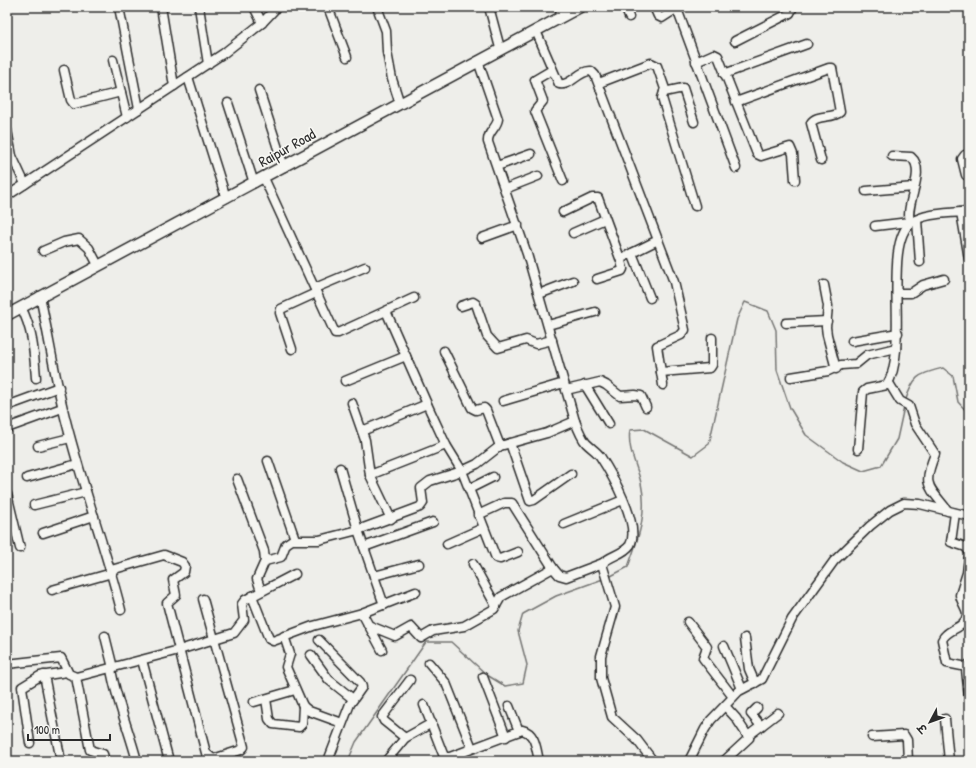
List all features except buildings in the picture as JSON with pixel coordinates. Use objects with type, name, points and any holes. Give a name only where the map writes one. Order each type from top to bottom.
[{"type":"main road","name":"Raipur Road","points":[[7,314],[264,178],[500,48],[536,31],[561,12],[580,7]]},
{"type":"street","points":[[119,7],[140,109]]},
{"type":"street","points":[[161,7],[174,86]]},
{"type":"street","points":[[199,7],[208,64]]},
{"type":"street","points":[[254,7],[262,23]]},
{"type":"street","points":[[7,196],[208,64],[262,23],[277,7]]},
{"type":"street","points":[[328,7],[347,57]]},
{"type":"street","points":[[377,7],[386,31],[391,75],[400,104]]},
{"type":"street","points":[[489,7],[500,48]]},
{"type":"street","points":[[625,7],[629,17]]},
{"type":"street","points":[[654,7],[661,18],[664,18],[678,8],[696,62],[736,168]]},
{"type":"street","points":[[735,41],[790,13],[793,7]]},
{"type":"street","points":[[536,31],[556,81],[561,85],[589,70],[595,75],[674,282],[685,329],[681,335],[657,344],[663,385]]},
{"type":"street","points":[[724,74],[807,44]]},
{"type":"street","points":[[696,62],[715,54],[718,57],[758,155],[761,156],[786,147],[792,149],[795,180]]},
{"type":"street","points":[[113,60],[127,117]]},
{"type":"street","points":[[478,61],[498,117],[497,124],[488,139],[518,225],[575,421],[583,440],[599,454],[623,500],[632,530],[631,540],[623,552],[603,563],[566,577],[559,575],[553,568],[512,503],[504,503],[478,515]]},
{"type":"street","points":[[599,83],[653,63],[657,66],[661,73],[664,92],[662,98],[694,206]]},
{"type":"street","points":[[736,102],[832,68],[840,112],[815,119],[812,123],[821,160]]},
{"type":"street","points":[[64,70],[71,100],[74,104],[121,92]]},
{"type":"street","points":[[552,70],[536,80],[543,101],[535,112],[563,181]]},
{"type":"street","points":[[188,77],[226,198]]},
{"type":"street","points":[[664,92],[683,88],[694,122]]},
{"type":"street","points":[[260,90],[284,167]]},
{"type":"street","points":[[228,103],[254,183]]},
{"type":"street","points":[[7,130],[12,156],[25,184]]},
{"type":"street","points":[[497,166],[531,154]]},
{"type":"street","points":[[966,175],[962,159],[964,155],[969,154]]},
{"type":"street","points":[[892,156],[913,158],[915,165],[914,186],[908,216],[912,222],[920,262]]},
{"type":"street","points":[[505,189],[538,176]]},
{"type":"street","points":[[264,178],[333,330],[336,333],[414,298]]},
{"type":"street","points":[[866,192],[914,186]]},
{"type":"street","points":[[563,212],[596,197],[623,269],[622,271],[597,279]]},
{"type":"street","points":[[875,226],[912,222],[928,216],[965,212],[969,258]]},
{"type":"street","points":[[573,233],[605,219]]},
{"type":"street","points":[[912,222],[904,232],[897,266],[898,333],[889,383],[900,401],[909,406],[915,424],[935,454],[927,475],[927,483],[952,512],[951,542],[966,547],[969,552]]},
{"type":"street","points":[[482,238],[518,225]]},
{"type":"street","points":[[43,251],[64,242],[79,239],[89,248],[98,265]]},
{"type":"street","points":[[621,261],[632,253],[658,240]]},
{"type":"street","points":[[632,253],[650,298]]},
{"type":"street","points":[[292,349],[280,313],[281,309],[315,290],[365,267]]},
{"type":"street","points":[[897,293],[911,293],[923,285],[944,279]]},
{"type":"street","points":[[539,294],[573,281]]},
{"type":"street","points":[[824,285],[828,306],[827,335],[836,369]]},
{"type":"street","points":[[40,296],[62,408],[77,464],[111,571],[121,610]]},
{"type":"street","points":[[461,306],[473,302],[476,304],[487,336],[498,348],[526,340],[536,344],[552,340]]},
{"type":"street","points":[[20,307],[29,323],[32,335],[36,378]]},
{"type":"street","points":[[386,311],[446,445],[462,472],[483,528],[497,559],[518,552]]},
{"type":"street","points":[[548,325],[595,312]]},
{"type":"street","points":[[786,323],[827,321]]},
{"type":"street","points":[[852,341],[898,333]]},
{"type":"street","points":[[661,372],[710,368],[712,365],[712,338]]},
{"type":"street","points":[[791,377],[836,369],[841,365],[859,363],[867,355],[896,348]]},
{"type":"street","points":[[444,351],[472,408],[476,410],[484,408],[486,410],[500,446]]},
{"type":"street","points":[[345,381],[406,356]]},
{"type":"street","points":[[504,401],[565,387],[600,382],[620,396],[638,396],[643,398],[646,407]]},
{"type":"street","points":[[858,449],[862,392],[867,389],[886,386],[889,383]]},
{"type":"street","points":[[585,385],[610,424]]},
{"type":"street","points":[[7,406],[59,387]]},
{"type":"street","points":[[352,403],[362,431],[368,456],[370,475],[391,519]]},
{"type":"street","points":[[362,431],[427,404]]},
{"type":"street","points":[[7,428],[62,408]]},
{"type":"street","points":[[265,561],[280,558],[286,544],[295,539],[319,540],[358,530],[391,519],[422,505],[424,500],[421,490],[424,484],[462,472],[483,461],[500,446],[547,433],[575,421]]},
{"type":"street","points":[[38,446],[70,438]]},
{"type":"street","points":[[510,443],[530,501],[534,500],[571,474]]},
{"type":"street","points":[[370,475],[446,445]]},
{"type":"street","points":[[268,461],[295,539]]},
{"type":"street","points":[[27,478],[77,464]]},
{"type":"street","points":[[340,468],[358,530],[384,605]]},
{"type":"street","points":[[469,488],[492,477]]},
{"type":"street","points":[[237,479],[262,543],[265,561],[257,579],[261,591]]},
{"type":"street","points":[[34,505],[86,492]]},
{"type":"street","points":[[7,494],[20,548]]},
{"type":"street","points":[[564,524],[623,500]]},
{"type":"street","points":[[689,761],[704,729],[742,689],[765,676],[792,619],[824,574],[844,550],[870,526],[890,510],[904,503],[920,504],[969,516]]},
{"type":"street","points":[[43,533],[94,516]]},
{"type":"street","points":[[364,547],[433,522]]},
{"type":"street","points":[[447,544],[483,528]]},
{"type":"street","points":[[52,590],[161,556],[167,556],[184,563],[184,572],[173,580],[176,595],[166,603],[208,759],[213,759],[244,748],[203,599]]},
{"type":"street","points":[[969,558],[967,573],[960,595],[967,612],[966,618],[963,623],[945,635],[942,640],[947,663],[968,666],[966,678],[969,698]]},
{"type":"street","points":[[603,563],[615,607],[601,656],[601,678],[609,708],[616,722],[636,740],[653,761]]},
{"type":"street","points":[[374,576],[419,564]]},
{"type":"street","points":[[474,564],[496,606]]},
{"type":"street","points":[[368,625],[395,636],[411,627],[421,638],[433,631],[464,626],[494,609],[501,597],[553,568]]},
{"type":"street","points":[[7,664],[58,657],[62,660],[70,676],[76,677],[214,640],[236,632],[244,620],[243,602],[261,591],[296,574]]},
{"type":"street","points":[[252,596],[270,640],[274,641],[284,636],[362,613],[416,592]]},
{"type":"street","points":[[362,613],[382,650]]},
{"type":"street","points":[[688,622],[707,647],[703,658],[733,697]]},
{"type":"street","points":[[105,636],[117,699],[128,726],[137,761]]},
{"type":"street","points":[[284,636],[290,654],[286,666],[303,706],[309,711],[342,723]]},
{"type":"street","points":[[745,638],[749,670],[755,683]]},
{"type":"street","points":[[319,640],[360,682],[361,690],[353,698],[328,761]]},
{"type":"street","points":[[724,646],[742,689]]},
{"type":"street","points":[[311,655],[330,680],[353,698]]},
{"type":"street","points":[[142,660],[169,761]]},
{"type":"street","points":[[429,663],[446,683],[472,748]]},
{"type":"street","points":[[30,743],[22,688],[34,679],[44,675],[67,672]]},
{"type":"street","points":[[44,675],[60,761]]},
{"type":"street","points":[[76,677],[90,750],[103,754],[105,761]]},
{"type":"street","points":[[482,677],[506,737]]},
{"type":"street","points":[[405,738],[384,721],[382,717],[410,680]]},
{"type":"street","points":[[254,702],[295,690]]},
{"type":"street","points":[[266,699],[269,719],[273,724],[297,728],[300,727],[303,706]]},
{"type":"street","points":[[424,705],[432,723],[442,754],[445,757],[450,757],[506,737],[519,730],[525,730],[531,734],[539,761]]},
{"type":"street","points":[[509,706],[519,730]]},
{"type":"street","points":[[725,706],[736,718],[748,736]]},
{"type":"street","points":[[757,708],[751,714],[761,726]]},
{"type":"street","points":[[724,761],[748,739],[748,736],[778,713]]},
{"type":"street","points":[[945,719],[949,761]]},
{"type":"street","points":[[386,761],[405,738],[432,723]]},
{"type":"street","points":[[872,737],[904,735],[907,740],[908,761]]},
{"type":"waterway","points":[[609,577],[628,567],[643,516],[643,494],[631,450],[629,437],[630,430],[644,429],[693,456],[709,444],[737,319],[745,302],[768,311],[776,330],[777,370],[790,408],[806,435],[843,462],[863,471],[881,466],[897,439],[904,407]]},
{"type":"waterway","points":[[905,402],[914,381],[927,372],[943,368],[953,376],[958,402],[969,414]]},
{"type":"waterway","points":[[348,761],[356,742],[426,642],[451,642],[487,675],[505,686],[523,683],[527,665],[518,631],[523,614],[556,596],[603,579]]}]
